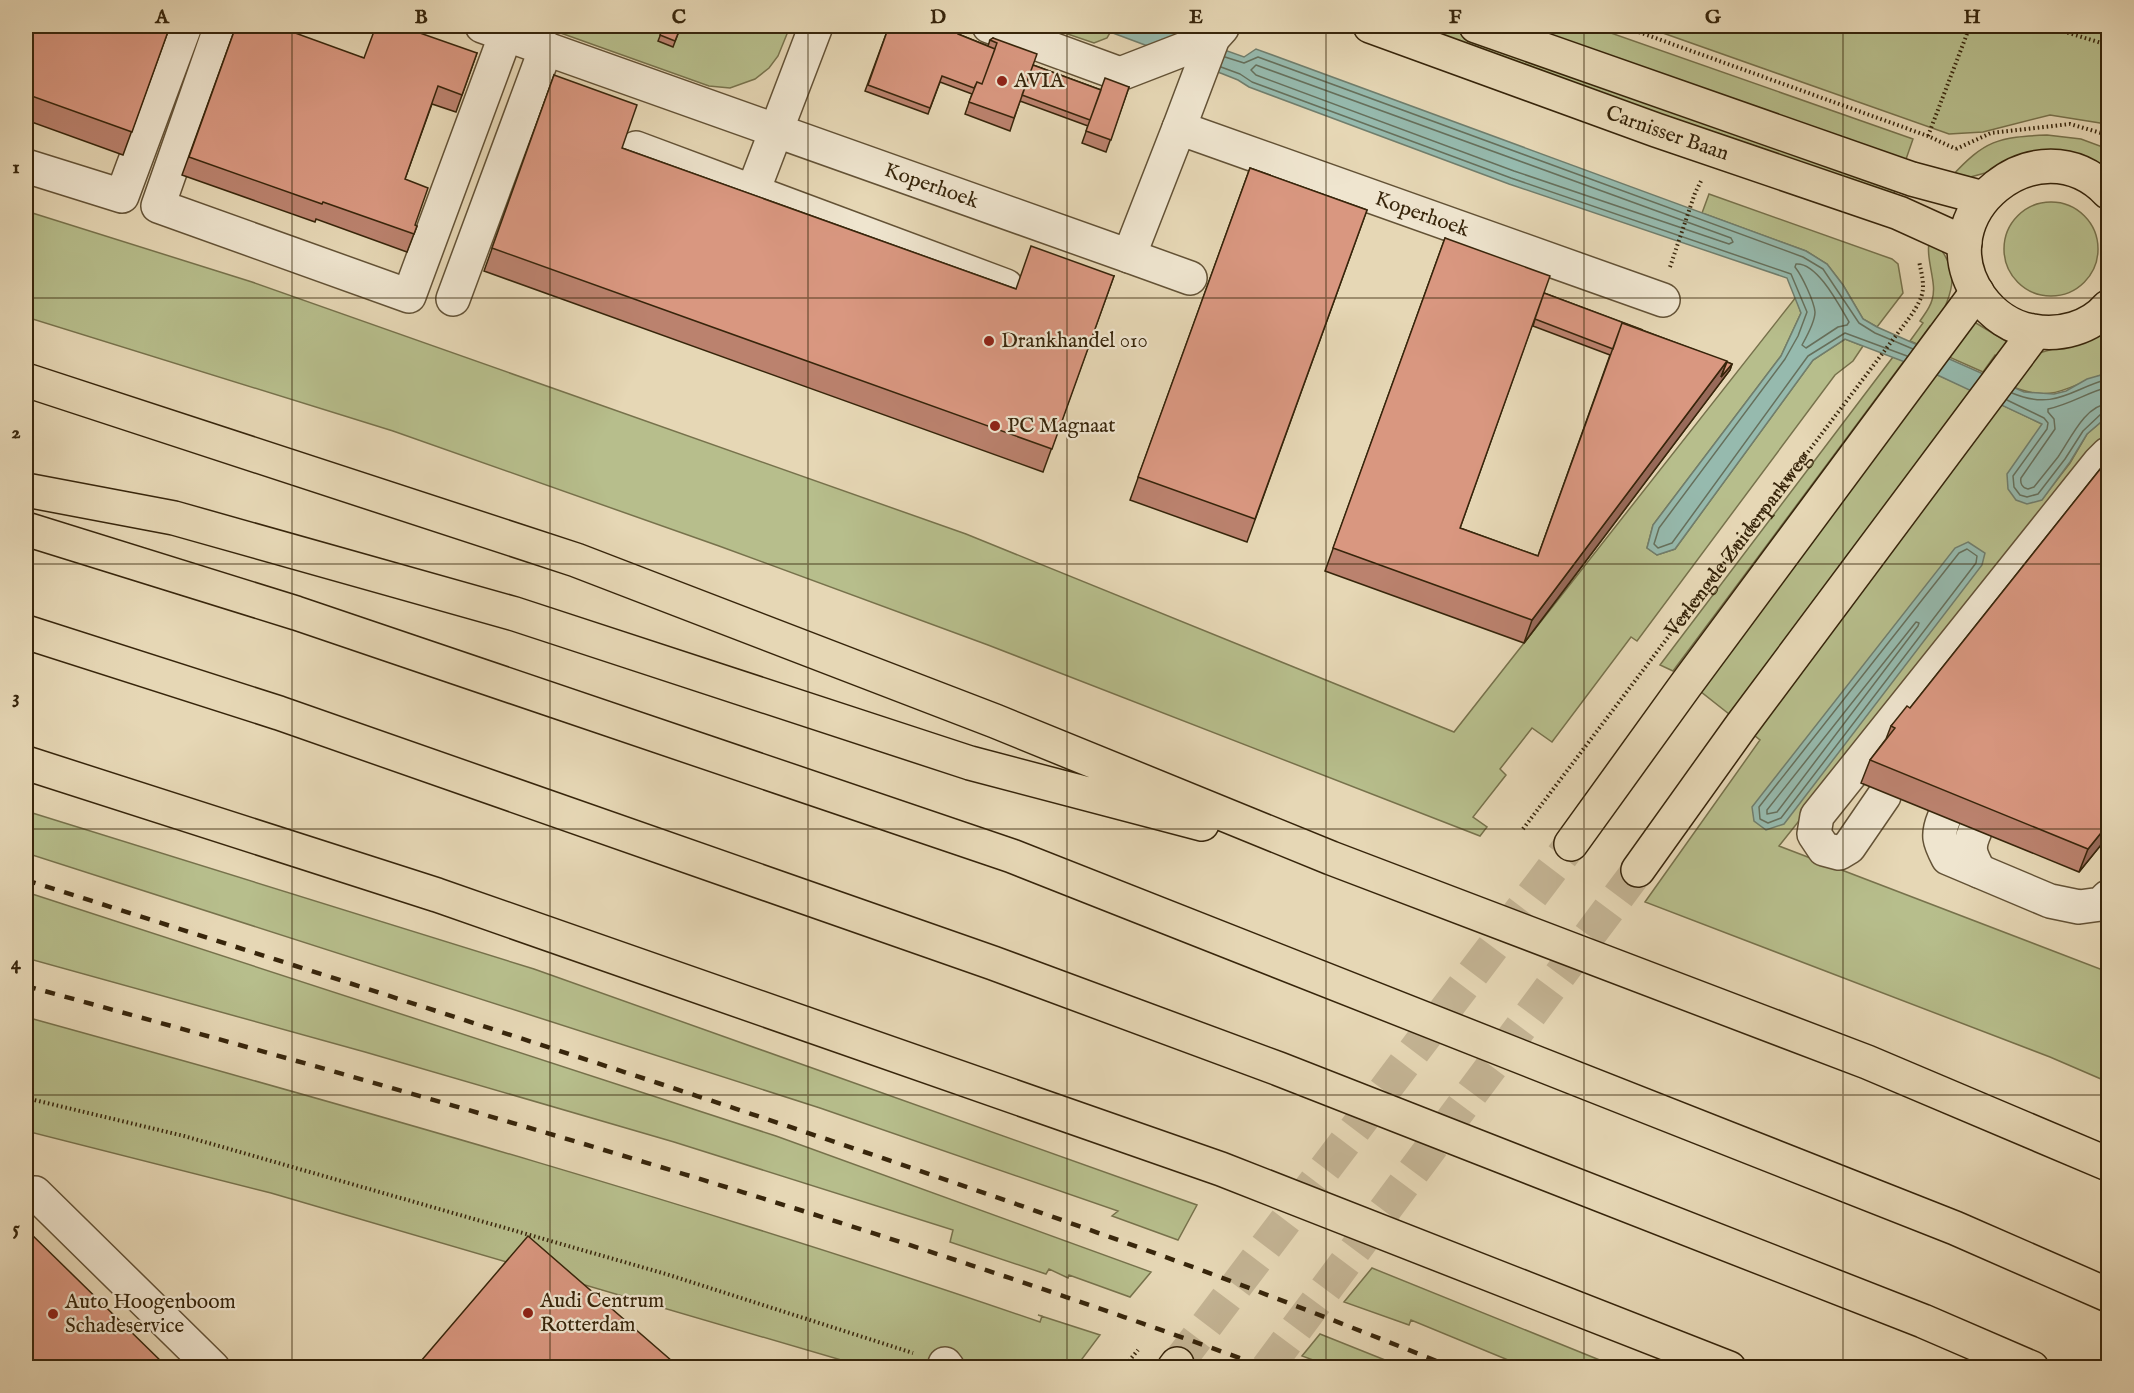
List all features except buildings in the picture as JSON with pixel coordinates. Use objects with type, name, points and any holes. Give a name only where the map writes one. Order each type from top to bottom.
[{"type":"main road","name":"Carnisser Baan","points":[[1370,26],[1656,130],[1899,213],[1965,243]]},
{"type":"main road","name":"Carnisser Baan","points":[[1476,26],[1912,179],[1983,198]]},
{"type":"main road","points":[[2109,192],[2092,179],[2067,169],[2041,167],[2027,170],[2002,180],[1983,198],[1971,220],[1965,243],[1968,274],[1977,292],[2001,319],[2023,329],[2050,333],[2079,327],[2093,320],[2109,307]]},
{"type":"main road","name":"Verlengde Zuiderparkweg","points":[[1571,844],[1977,292]]},
{"type":"main road","points":[[1638,870],[1741,726],[2035,332]]},
{"type":"main road","points":[[26,380],[576,560],[995,721],[1331,858],[1867,1062],[2109,1164]]},
{"type":"main road","points":[[26,490],[174,518],[516,614],[970,763],[1331,858]]},
{"type":"main road","points":[[26,529],[296,613],[1011,856],[1944,1224],[2109,1295]]},
{"type":"main road","points":[[26,632],[279,713],[993,963],[1279,1069],[1923,1321],[2032,1368]]},
{"type":"main road","points":[[26,762],[437,895],[1221,1169],[1729,1368]]},
{"type":"main road","points":[[1923,1321],[1997,1368]]},
{"type":"street","points":[[26,166],[122,196],[184,26]]},
{"type":"street","points":[[221,26],[158,206],[409,296],[494,30]]},
{"type":"street","points":[[753,191],[816,26]]},
{"type":"street","points":[[989,26],[1120,74],[1219,32]]},
{"type":"street","name":"Koperhoek","points":[[494,30],[1190,278]]},
{"type":"street","points":[[1129,256],[1219,32]]},
{"type":"street","points":[[453,300],[546,48]]},
{"type":"street","name":"Koperhoek","points":[[1179,128],[1663,300]]},
{"type":"street","points":[[636,148],[1006,286]]},
{"type":"street","points":[[1884,796],[1850,847],[1839,854],[1824,849],[1814,834],[1817,816],[2098,463],[2109,454]]},
{"type":"street","points":[[1944,818],[1938,831],[1941,845],[1948,858],[2050,901],[2079,907],[2101,904],[2109,897]]},
{"type":"street","points":[[1975,831],[1969,845],[1972,858],[1979,871]]},
{"type":"street","points":[[35,1193],[213,1368]]},
{"type":"path","points":[[1622,26],[1928,136],[1956,149]]},
{"type":"path","points":[[1928,136],[1970,26]]},
{"type":"path","points":[[2046,26],[2109,45]]},
{"type":"path","points":[[1671,265],[1695,193]]},
{"type":"path","name":"Verlengde Zuiderparkweg","points":[[1523,829],[1910,317],[1922,299],[1924,282],[1919,260]]},
{"type":"path","points":[[26,1098],[184,1136],[666,1274],[947,1366]]},
{"type":"path","points":[[1123,1368],[1138,1350]]},
{"type":"green space","points":[[541,26],[780,26],[789,29],[778,56],[769,68],[755,79],[730,88],[709,86]]},
{"type":"green space","points":[[1044,26],[1114,26],[1107,38],[1094,43]]},
{"type":"green space","points":[[1403,26],[1447,26],[1897,185],[1892,200]]},
{"type":"green space","points":[[1511,26],[1591,26],[1913,139],[1904,165]]},
{"type":"green space","points":[[1643,26],[2108,26],[2108,127],[2100,123],[2050,115],[1983,132],[1949,134]]},
{"type":"green space","points":[[2047,135],[2081,139],[2108,149],[2108,176],[2005,163],[1985,173],[1967,178],[1951,177],[1973,155],[1993,143],[2016,137]]},
{"type":"green space","points":[[1709,194],[1892,259],[1898,264],[1903,293],[1877,327],[1863,319],[1843,285],[1827,264],[1806,251],[1702,213]]},
{"type":"green space","points":[[2051,202],[2069,206],[2084,216],[2094,231],[2098,249],[2094,267],[2084,282],[2069,292],[2051,296],[2033,292],[2018,282],[2008,267],[2004,249],[2008,231],[2018,216],[2033,206]]},
{"type":"green space","points":[[26,211],[252,282],[966,534],[1454,732],[1796,297],[1801,313],[1781,356],[1653,525],[1647,548],[1657,555],[1675,549],[1813,360],[1845,339],[1863,346],[1853,361],[1835,375],[1637,641],[1631,637],[1552,742],[1532,728],[1500,769],[1506,775],[1473,817],[1487,827],[1480,836],[988,645],[719,546],[393,431],[26,317]]},
{"type":"green space","points":[[1930,236],[1947,260],[1952,281],[1947,302],[1935,328],[1930,326],[1917,344],[1910,341],[1923,323],[1920,321],[1930,306],[1933,293],[1929,253]]},
{"type":"green space","points":[[1971,320],[2009,343],[2000,356],[1995,355],[1983,372],[1949,357]]},
{"type":"green space","points":[[2108,329],[2108,373],[2051,393],[2039,394],[2011,386],[2032,355],[2067,345]]},
{"type":"green space","points":[[1893,357],[1904,361],[1673,671],[1660,665]]},
{"type":"green space","points":[[1931,372],[1974,391],[1729,714],[1700,691]]},
{"type":"green space","points":[[1996,402],[2044,425],[2042,499],[2070,463],[2087,434],[2108,416],[2108,440],[2092,453],[1779,846],[2108,972],[2108,1082],[2050,1057],[1645,902],[1760,740],[1750,732]]},
{"type":"green space","points":[[26,811],[534,969],[1197,1205],[1178,1240],[1112,1216],[1118,1211],[820,1108],[26,853]]},
{"type":"green space","points":[[26,892],[776,1136],[1151,1272],[1130,1297],[1069,1275],[1068,1278],[1049,1269],[1046,1274],[950,1242],[953,1230],[674,1142],[365,1052],[26,958]]},
{"type":"green space","points":[[26,1017],[535,1162],[788,1239],[1040,1322],[1042,1316],[1100,1335],[1076,1367],[865,1367],[271,1193],[26,1131]]},
{"type":"green space","points":[[1372,1268],[1617,1367],[1525,1367],[1411,1320],[1409,1325],[1344,1302]]},
{"type":"green space","points":[[1320,1334],[1405,1367],[1332,1367],[1302,1356]]},
{"type":"water","points":[[1094,26],[1157,26],[1244,57],[1256,49],[1806,251],[1827,264],[1843,285],[1863,319],[2024,392],[2054,394],[2066,391],[2087,379],[2108,373],[2108,416],[2087,434],[2042,500],[2027,504],[2016,500],[2008,489],[2007,474],[2042,424],[1931,372],[1845,339],[1813,360],[1675,549],[1657,555],[1647,548],[1653,525],[1781,356],[1801,313],[1787,278],[1509,184],[1249,87],[1223,74]]},
{"type":"water","points":[[1968,542],[1985,553],[1982,565],[1784,824],[1766,830],[1754,821],[1752,807],[1955,548]]},
{"type":"tunnel","points":[[1177,1364],[1571,844]]},
{"type":"tunnel","points":[[1267,1368],[1638,870]]},
{"type":"railway","points":[[26,880],[568,1054],[973,1189],[1194,1267],[1454,1368]]},
{"type":"railway","points":[[26,986],[339,1073],[650,1164],[960,1261],[1267,1368]]},
{"type":"place","name":"AVIA","points":[[1002,81]]},
{"type":"place","name":"Drankhandel 010","points":[[989,341]]},
{"type":"place","name":"PC Magnaat","points":[[995,426]]},
{"type":"place","name":"Audi Centrum Rotterdam","points":[[528,1313]]},
{"type":"place","name":"Auto Hoogenboom Schadeservice","points":[[53,1314]]}]
